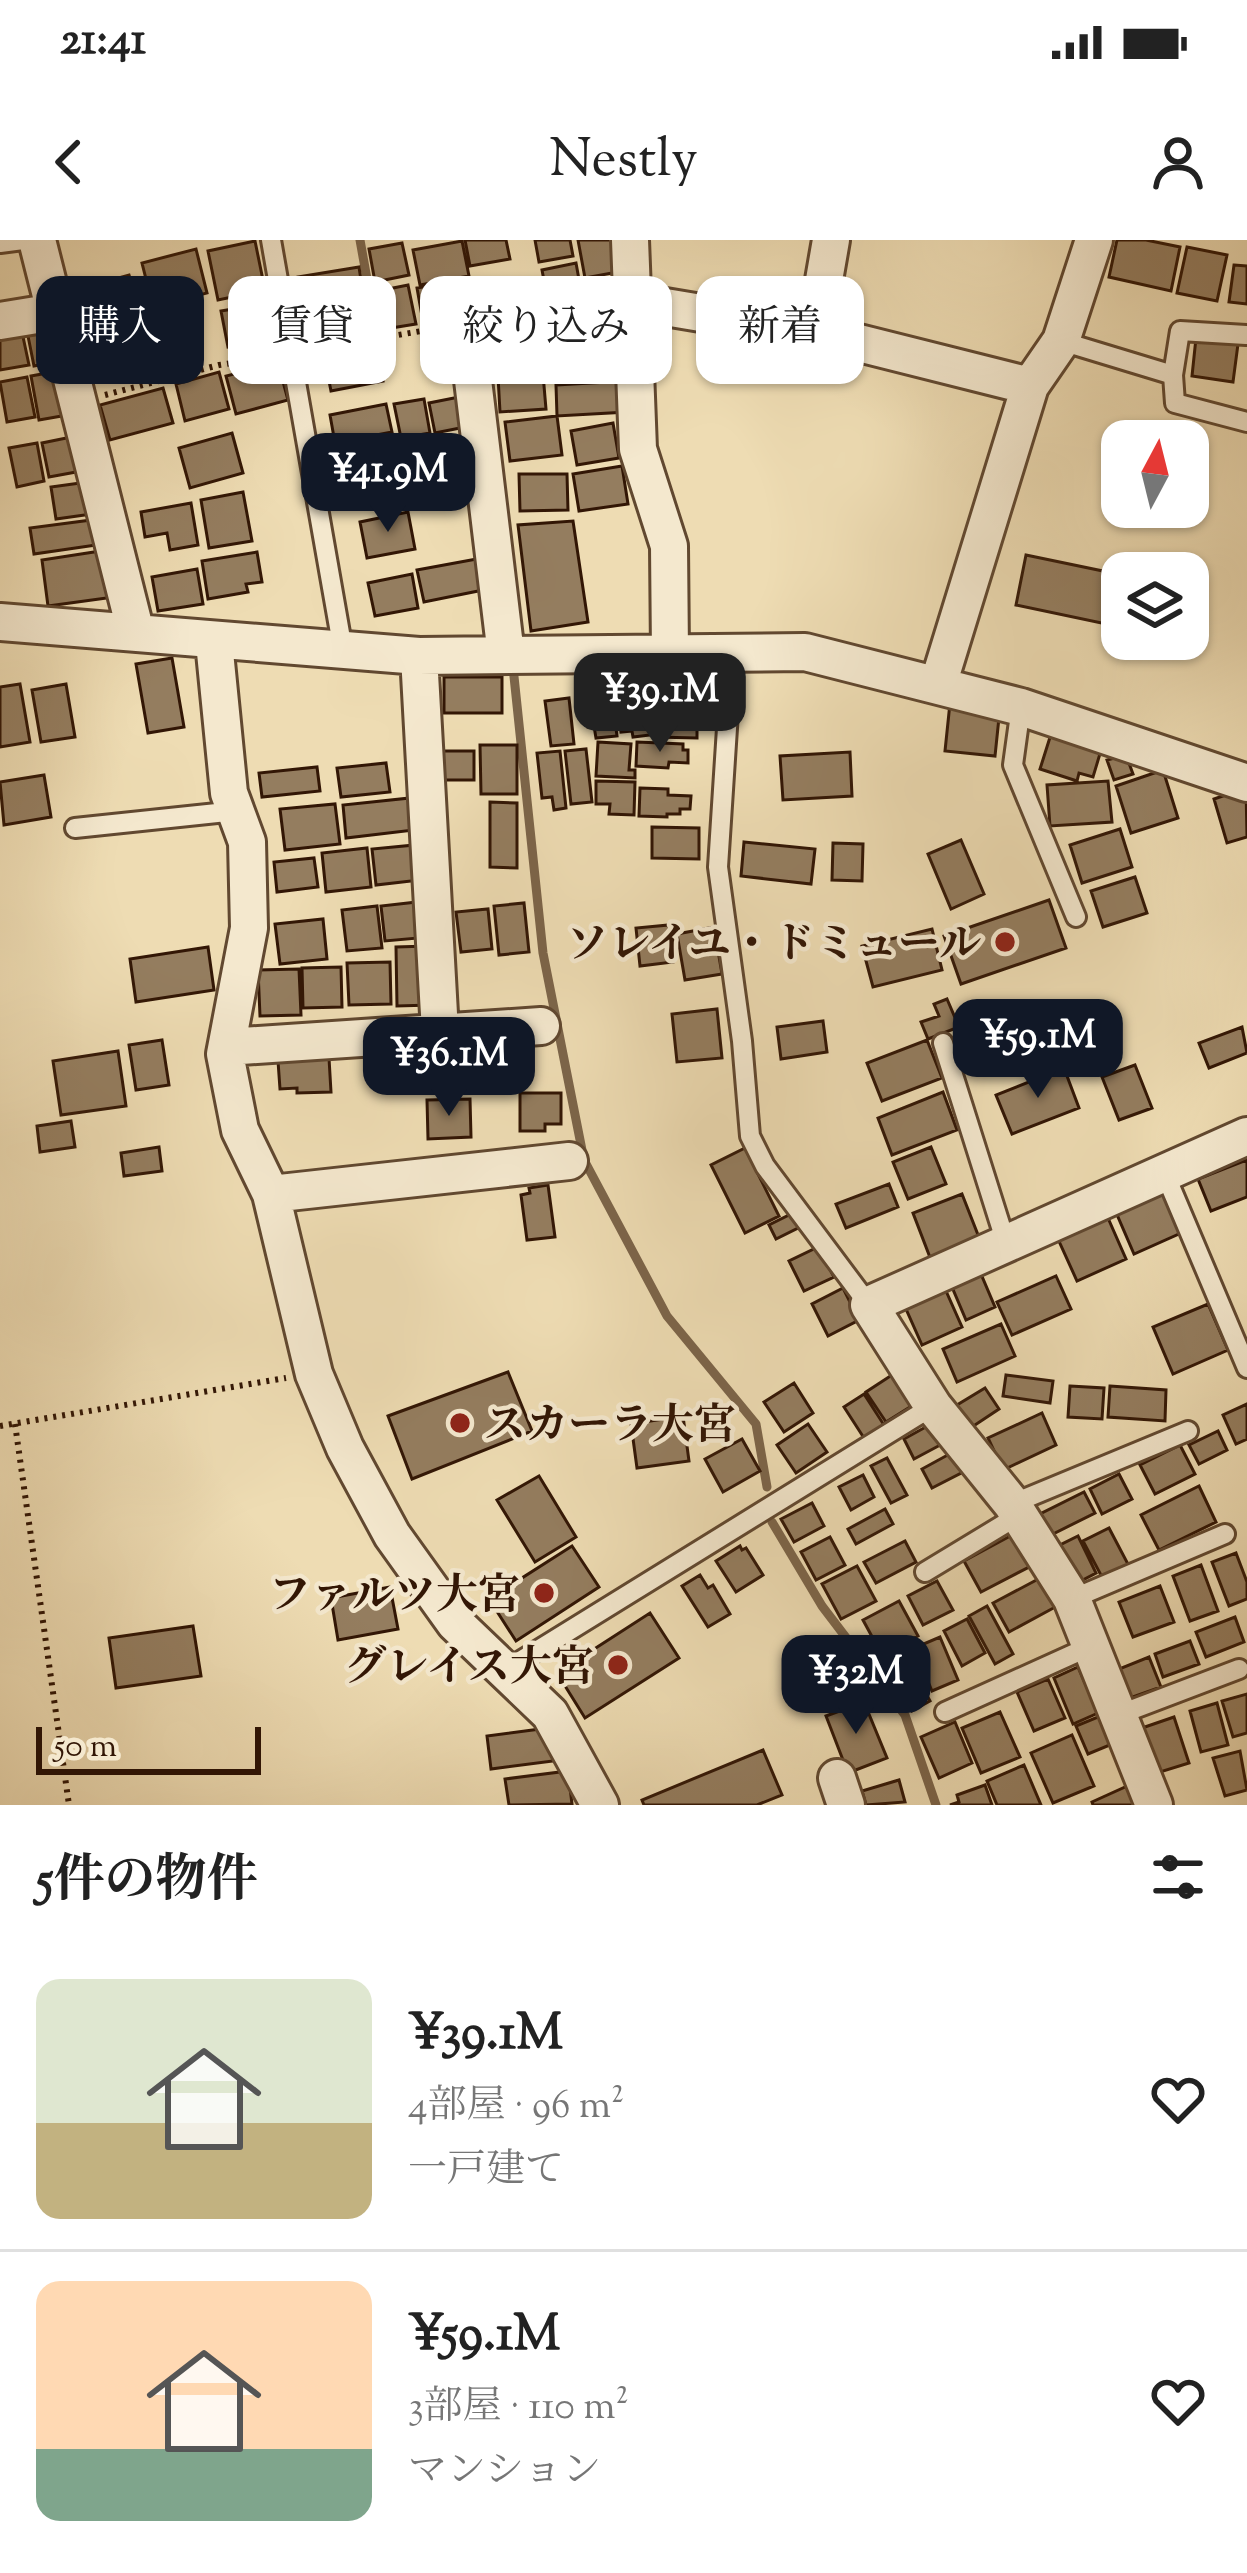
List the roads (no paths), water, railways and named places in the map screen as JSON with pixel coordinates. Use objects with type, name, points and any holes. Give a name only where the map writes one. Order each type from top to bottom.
[{"type":"street","points":[[37,240],[46,276]]},
{"type":"street","points":[[630,240],[633,276]]},
{"type":"street","points":[[825,276],[831,240]]},
{"type":"street","points":[[938,685],[1030,386],[1060,341],[1094,240]]},
{"type":"street","points":[[0,320],[36,315]]},
{"type":"street","points":[[864,344],[1030,386]]},
{"type":"street","points":[[73,384],[136,633]]},
{"type":"street","points":[[473,384],[506,655]]},
{"type":"street","points":[[637,384],[638,448],[669,546],[670,654]]},
{"type":"street","points":[[0,622],[419,656],[805,652],[1021,707],[1247,783]]},
{"type":"street","points":[[214,642],[229,793],[247,842],[249,928],[226,1047],[240,1130],[271,1194],[314,1374],[345,1448],[392,1535],[455,1623],[550,1714],[600,1805]]},
{"type":"street","points":[[419,656],[440,1032]]},
{"type":"street","points":[[226,1047],[542,1026]]},
{"type":"street","points":[[1154,1805],[1072,1599],[1016,1509],[933,1406],[869,1306],[1247,1136]]},
{"type":"street","points":[[271,1194],[568,1161]]},
{"type":"lane","points":[[0,243],[23,240]]},
{"type":"lane","points":[[271,240],[343,650]]},
{"type":"lane","points":[[1246,335],[1180,331],[1173,375],[1175,403],[1247,422]]},
{"type":"lane","points":[[1060,341],[1173,375]]},
{"type":"lane","points":[[732,651],[718,867],[750,1136],[764,1166],[869,1306]]},
{"type":"lane","points":[[1021,707],[1013,765],[1076,916]]},
{"type":"lane","points":[[75,828],[236,812]]},
{"type":"lane","points":[[943,1043],[1006,1243]]},
{"type":"lane","points":[[1165,1174],[1247,1367]]},
{"type":"lane","points":[[504,1671],[933,1406]]},
{"type":"lane","points":[[925,1571],[1016,1509],[1188,1431]]},
{"type":"lane","points":[[1072,1599],[1225,1534]]},
{"type":"lane","points":[[945,1712],[1091,1646]]},
{"type":"lane","points":[[1118,1714],[1239,1669]]},
{"type":"waterway","points":[[360,240],[366,276]]},
{"type":"waterway","points":[[513,667],[543,953],[584,1160],[667,1316],[756,1424],[767,1487]]},
{"type":"waterway","points":[[772,1522],[822,1606],[905,1715],[936,1805]]},
{"type":"place","name":"ソレイユ・ドミュール","points":[[1005,942]]},
{"type":"place","name":"スカーラ大宮","points":[[460,1423]]},
{"type":"place","name":"ファルツ大宮","points":[[544,1593]]},
{"type":"place","name":"グレイス大宮","points":[[618,1665]]}]
